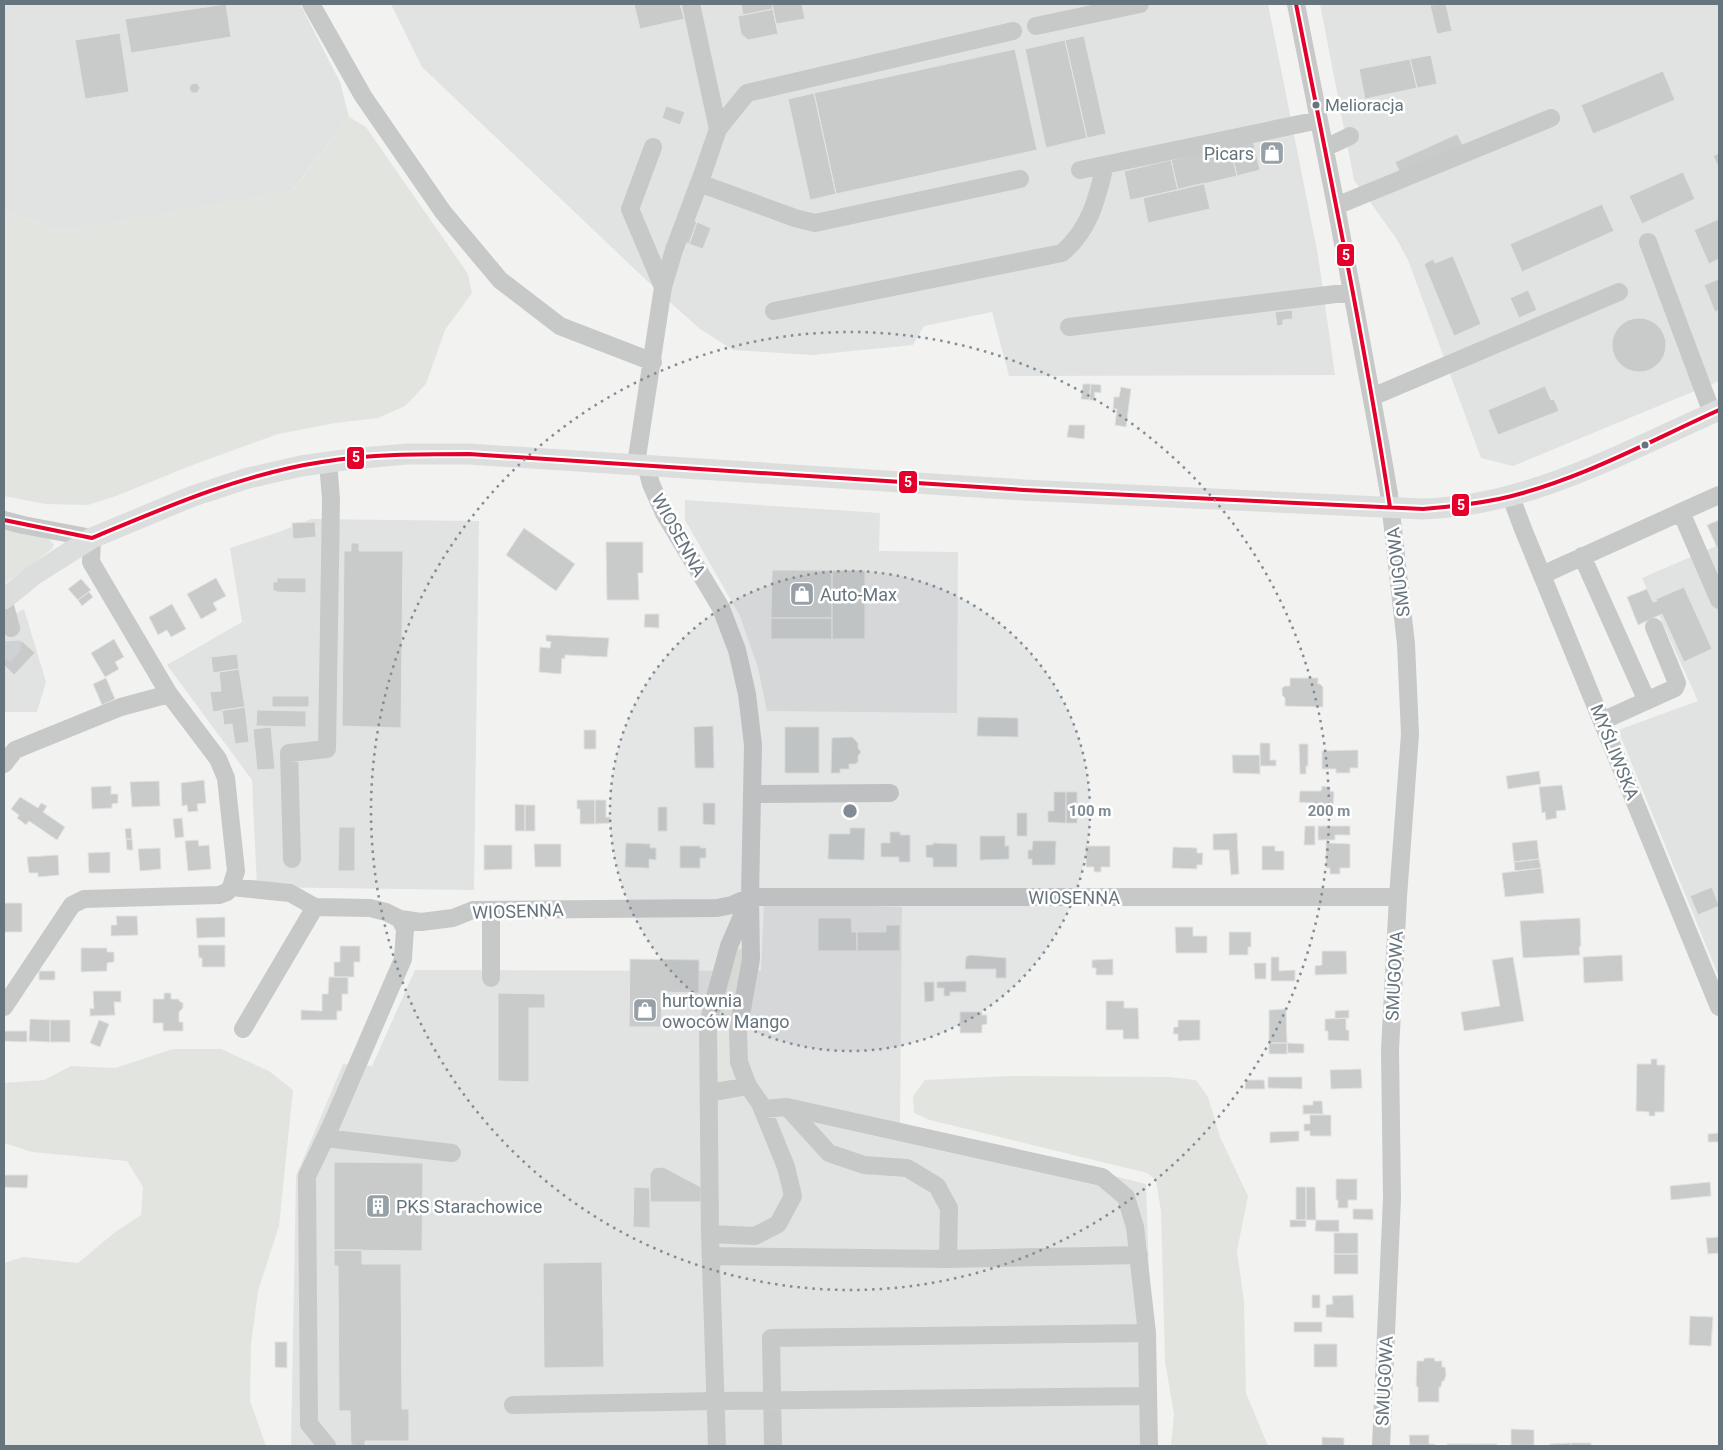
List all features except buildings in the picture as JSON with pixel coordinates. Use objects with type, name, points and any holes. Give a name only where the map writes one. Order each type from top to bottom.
[{"type":"main road","points":[[4,600],[35,574],[92,538],[193,496],[248,478],[328,462],[408,454],[469,454],[1024,490],[1448,508],[1511,497],[1594,466],[1716,411]]},
{"type":"street","points":[[311,4],[363,96],[443,212],[500,280],[560,326],[653,362]]},
{"type":"street","points":[[691,4],[718,129]]},
{"type":"street","points":[[1036,26],[1140,4]]},
{"type":"street","name":"SMUGOWA","points":[[1296,4],[1372,397],[1390,507],[1406,644],[1410,734],[1398,897],[1390,1050],[1392,1198],[1381,1446]]},
{"type":"street","points":[[641,465],[663,286],[674,250],[718,129],[747,93],[1013,31]]},
{"type":"street","points":[[1336,206],[1551,118]]},
{"type":"street","points":[[1080,170],[1319,120]]},
{"type":"street","points":[[1325,148],[1350,136]]},
{"type":"street","points":[[653,146],[630,209],[663,286]]},
{"type":"street","points":[[774,311],[1062,253],[1079,236],[1097,202],[1105,165]]},
{"type":"street","points":[[699,183],[795,218],[815,223],[1020,179]]},
{"type":"street","points":[[1648,242],[1716,411]]},
{"type":"street","points":[[1069,327],[1352,292]]},
{"type":"street","points":[[1372,397],[1618,292]]},
{"type":"street","points":[[292,858],[289,753],[327,749],[331,500],[328,462]]},
{"type":"street","name":"WIOSENNA","points":[[641,465],[664,514],[721,608],[737,650],[749,705],[753,745],[750,897]]},
{"type":"street","points":[[1542,575],[1719,495]]},
{"type":"street","name":"MYŚLIWSKA","points":[[1511,497],[1719,1007]]},
{"type":"street","points":[[1681,512],[1719,600]]},
{"type":"street","points":[[4,520],[92,538],[91,562],[169,694],[218,759],[226,778],[236,871],[231,887]]},
{"type":"street","points":[[1582,556],[1648,701]]},
{"type":"street","points":[[4,600],[11,628]]},
{"type":"street","points":[[1602,721],[1675,688],[1677,683],[1654,626]]},
{"type":"street","points":[[4,764],[15,750],[120,707],[169,694]]},
{"type":"street","points":[[752,794],[890,793]]},
{"type":"street","name":"WIOSENNA","points":[[4,1007],[72,905],[84,899],[219,895],[227,892],[231,887],[290,892],[315,907],[370,908],[386,912],[400,919],[421,922],[445,920],[473,910],[717,908],[732,905],[750,897],[1398,897]]},
{"type":"street","points":[[710,1234],[755,1236],[778,1224],[793,1196],[786,1167],[763,1109],[748,1086],[739,1062],[738,1032],[751,958],[750,897]]},
{"type":"street","points":[[717,1446],[710,1256],[708,1023],[729,946],[750,897]]},
{"type":"street","points":[[243,1029],[315,907]]},
{"type":"street","points":[[491,910],[491,978]]},
{"type":"street","points":[[327,1446],[309,1424],[307,1176],[403,959],[405,929],[400,919]]},
{"type":"street","points":[[709,1093],[748,1086]]},
{"type":"street","points":[[763,1109],[787,1106],[1102,1177],[1126,1197],[1135,1227],[1147,1333],[1149,1446]]},
{"type":"street","points":[[787,1106],[829,1153],[864,1165],[907,1168],[937,1186],[949,1208],[948,1259]]},
{"type":"street","points":[[325,1138],[452,1153]]},
{"type":"street","points":[[755,1236],[756,1256]]},
{"type":"street","points":[[710,1256],[948,1259],[1139,1256]]},
{"type":"street","points":[[773,1446],[771,1338],[1147,1333]]},
{"type":"street","points":[[514,1405],[1148,1396]]},
{"type":"shaded area","points":[[4,4],[300,4],[340,82],[349,117],[291,192],[60,231],[4,211]]},
{"type":"shaded area","points":[[391,4],[1268,4],[1318,255],[1335,375],[1009,376],[992,312],[924,326],[913,345],[812,355],[733,350],[700,329],[664,297],[422,67]]},
{"type":"shaded area","points":[[1320,4],[1719,4],[1719,381],[1513,466],[1481,458],[1408,260],[1396,238],[1354,180]]},
{"type":"shaded area","points":[[349,117],[366,127],[468,274],[472,293],[445,330],[426,384],[405,406],[378,418],[335,423],[278,434],[88,505],[45,504],[4,496],[4,211],[60,231],[293,190]]},
{"type":"shaded area","points":[[685,500],[880,513],[879,551],[958,552],[957,713],[767,711],[758,668],[740,616],[685,520]]},
{"type":"shaded area","points":[[311,519],[479,521],[474,890],[257,887],[252,780],[167,665],[242,622],[230,548]]},
{"type":"shaded area","points":[[4,529],[48,538],[54,545],[52,549],[4,584]]},
{"type":"shaded area","points":[[1716,546],[1719,555],[1719,977],[1618,730],[1698,701],[1642,578]]},
{"type":"shaded area","points":[[24,609],[46,682],[37,712],[4,712],[4,619]]},
{"type":"shaded area","points":[[813,904],[902,907],[900,1123],[1146,1184],[1155,1446],[291,1446],[296,1176],[343,1064],[372,1066],[415,970],[761,971],[764,905]]},
{"type":"shaded area","points":[[737,948],[745,951],[730,1015],[728,1081],[719,1085],[716,1061],[718,1024],[723,994]]},
{"type":"shaded area","points":[[173,1049],[221,1049],[269,1071],[293,1090],[279,1226],[258,1291],[251,1344],[250,1401],[266,1446],[4,1446],[4,1263],[23,1257],[78,1263],[114,1233],[141,1215],[143,1187],[127,1161],[32,1152],[4,1143],[4,1083],[44,1080],[71,1066],[115,1068]]},
{"type":"shaded area","points":[[1012,1076],[1169,1077],[1196,1080],[1208,1097],[1220,1137],[1248,1196],[1237,1251],[1244,1302],[1246,1393],[1268,1446],[1171,1446],[1174,1414],[1165,1362],[1161,1211],[1156,1180],[1147,1173],[930,1120],[914,1113],[913,1096],[925,1080]]},
{"type":"tunnel","points":[[4,656],[12,647],[11,628]]},
{"type":"transit line","name":"5","points":[[1296,4],[1358,318],[1390,507]]},
{"type":"transit line","name":"5","points":[[92,538],[205,493],[292,467],[340,459],[414,454],[469,454],[1024,490],[1423,509],[1499,499],[1528,492],[1584,472],[1719,410]]},
{"type":"transit line","name":"5","points":[[4,520],[92,538]]},
{"type":"place","name":"Melioracja","points":[[1316,105]]},
{"type":"place","name":"Picars","points":[[1272,153]]},
{"type":"place","name":"Auto-Max","points":[[802,594]]},
{"type":"place","name":"hurtownia owoców Mango","points":[[645,1010]]},
{"type":"place","name":"PKS Starachowice","points":[[378,1206]]}]
